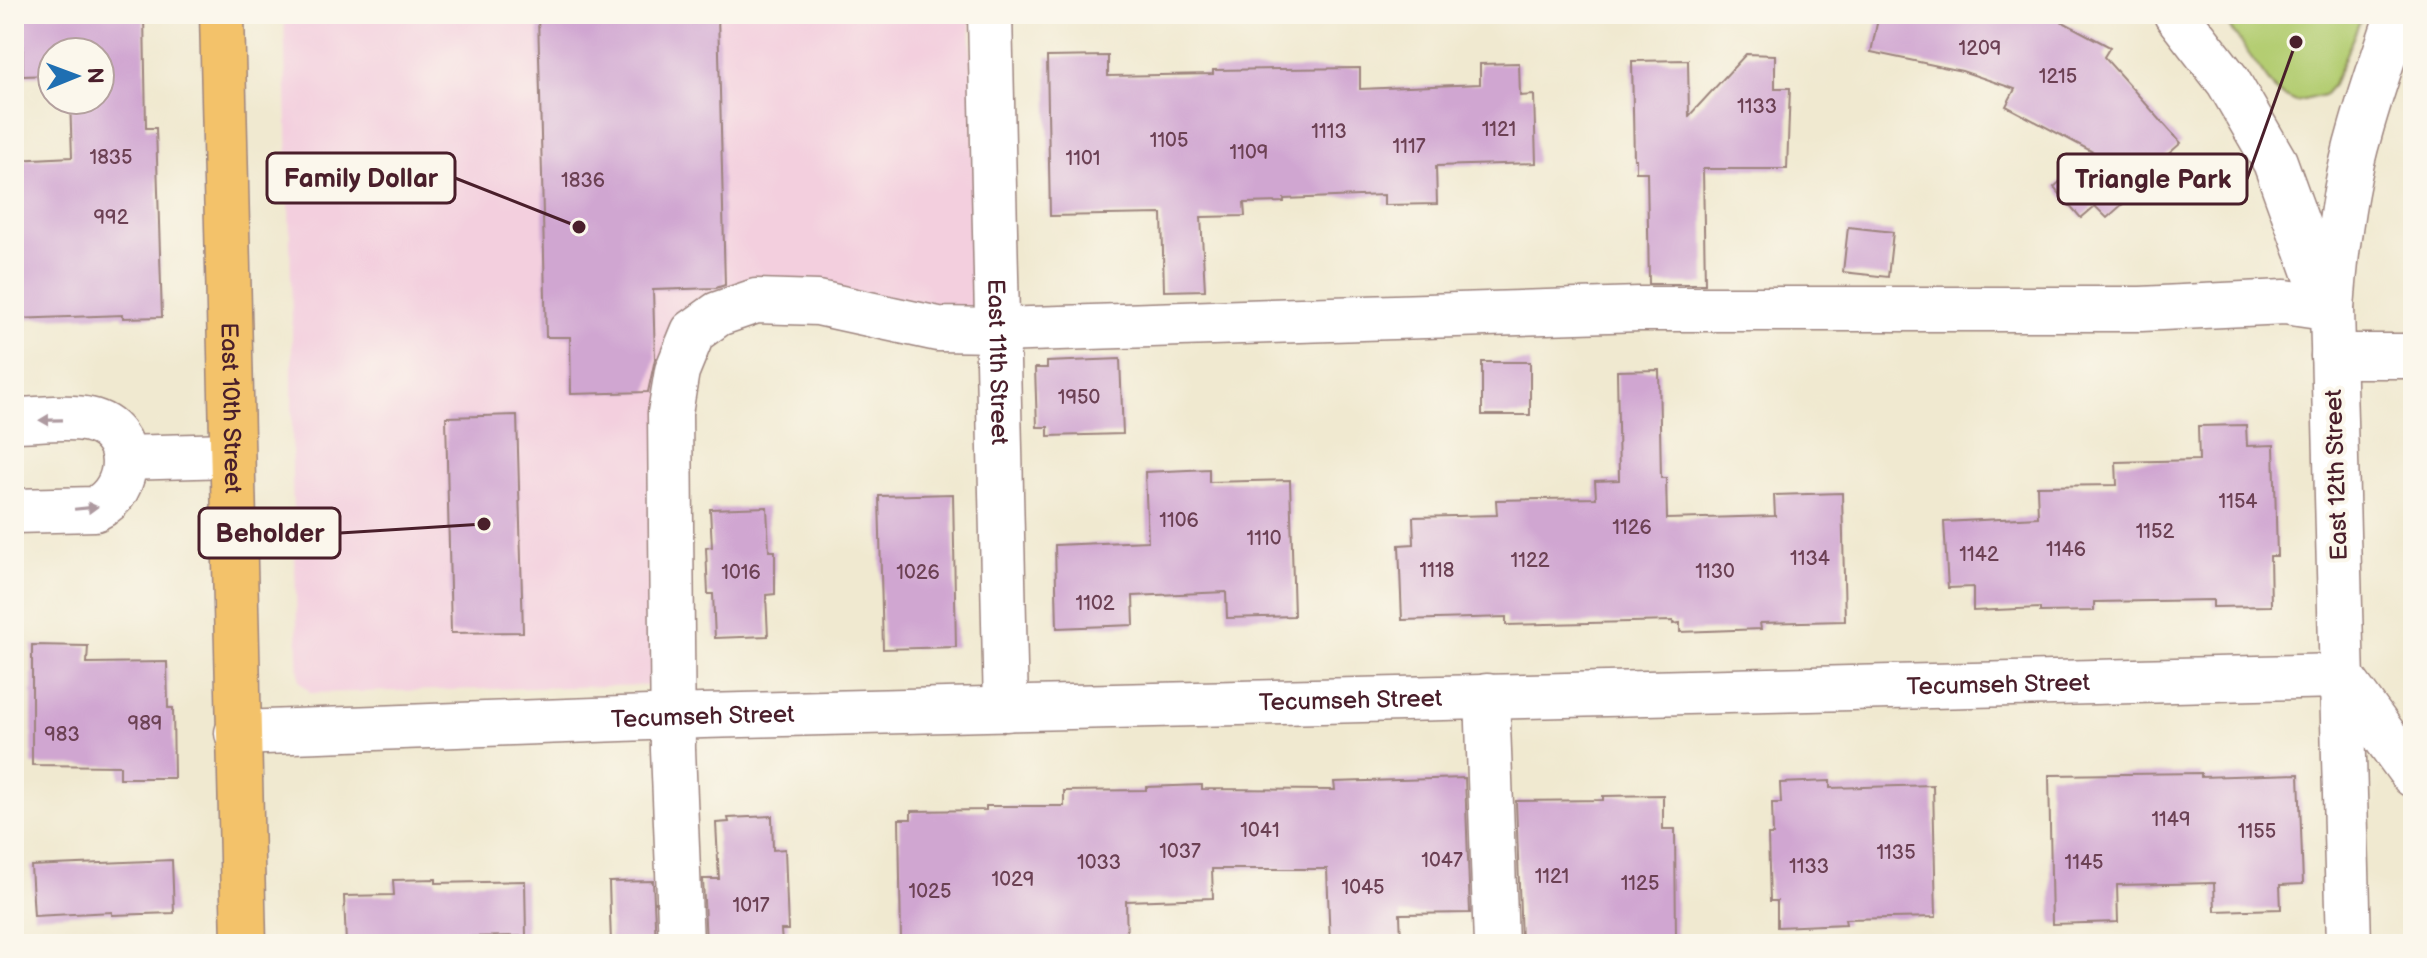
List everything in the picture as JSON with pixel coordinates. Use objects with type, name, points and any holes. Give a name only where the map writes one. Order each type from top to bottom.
[{"type":"main road","name":"East 10th Street","points":[[222,14],[230,455],[244,944]]},
{"type":"street","name":"East 11th Street","points":[[990,14],[1006,709]]},
{"type":"street","points":[[2176,14],[2228,81],[2275,162],[2321,289],[2332,309]]},
{"type":"street","name":"East 12th Street","points":[[2349,944],[2332,309],[2338,242],[2349,175],[2398,14]]},
{"type":"street","points":[[681,944],[673,718],[670,413],[677,371],[693,332],[718,314],[756,301],[818,303],[938,329],[997,330],[1640,309],[2141,309],[2285,302],[2332,309]]},
{"type":"street","points":[[2333,356],[2413,356]]},
{"type":"street","points":[[14,420],[88,419],[111,432],[124,458],[123,481],[105,504],[95,509],[14,511]]},
{"type":"street","points":[[124,458],[230,455]]},
{"type":"street","points":[[2341,676],[2413,775]]},
{"type":"street","name":"Tecumseh Street","points":[[237,733],[673,718],[2341,676]]},
{"type":"street","points":[[1487,696],[1496,944]]},
{"type":"shaded area","points":[[284,14],[970,14],[980,330],[818,303],[693,332],[658,685],[311,693],[299,681],[292,482],[292,319]]},
{"type":"green space","points":[[2220,14],[2363,14],[2333,85],[2324,95],[2296,102],[2277,93]]},
{"type":"building","points":[[22,14],[144,14],[146,128],[156,128],[162,317],[123,318],[123,315],[14,319],[14,160],[72,157],[71,116],[116,116],[116,36],[36,36],[36,76],[23,76]]},
{"type":"building","points":[[538,14],[718,14],[725,285],[653,290],[655,359],[648,392],[571,394],[570,337],[546,337]]},
{"type":"building","points":[[1879,14],[2048,14],[2110,47],[2104,57],[2181,143],[2156,165],[2161,170],[2107,218],[2095,206],[2081,218],[2054,187],[2093,152],[2006,106],[2015,89],[1962,71],[1871,52]]},
{"type":"building","points":[[1746,54],[1775,55],[1775,88],[1790,88],[1787,169],[1703,169],[1705,284],[1649,284],[1647,172],[1636,172],[1634,159],[1632,61],[1688,60],[1689,116]]},
{"type":"building","points":[[1108,56],[1108,76],[1213,74],[1213,70],[1360,68],[1360,89],[1480,84],[1480,64],[1519,63],[1520,96],[1534,95],[1536,163],[1436,166],[1437,204],[1384,205],[1384,195],[1284,199],[1284,202],[1244,203],[1245,216],[1201,217],[1205,290],[1164,291],[1162,214],[1050,216],[1047,57]]},
{"type":"building","points":[[1848,227],[1893,232],[1888,277],[1843,272]]},
{"type":"building","points":[[1120,359],[1123,434],[1048,436],[1048,427],[1037,427],[1035,368],[1047,368],[1047,362]]},
{"type":"building","points":[[1482,362],[1530,362],[1530,415],[1482,415]]},
{"type":"building","points":[[1659,370],[1661,478],[1666,478],[1667,519],[1775,516],[1774,495],[1842,493],[1845,621],[1760,623],[1761,629],[1680,632],[1680,623],[1673,624],[1673,621],[1506,625],[1506,617],[1402,620],[1399,545],[1414,544],[1413,517],[1497,515],[1496,500],[1596,498],[1595,481],[1619,480],[1617,371]]},
{"type":"building","points":[[517,415],[523,632],[451,633],[446,417]]},
{"type":"building","points":[[2246,425],[2247,446],[2274,445],[2277,556],[2270,556],[2271,606],[2213,607],[2213,600],[2094,602],[2094,611],[2040,612],[2040,608],[1973,611],[1973,587],[1948,588],[1944,522],[2038,517],[2037,486],[2117,485],[2116,462],[2199,460],[2198,426]]},
{"type":"building","points":[[1209,469],[1209,482],[1290,480],[1294,616],[1227,618],[1226,592],[1133,596],[1134,625],[1057,628],[1055,545],[1148,541],[1145,472]]},
{"type":"building","points":[[953,494],[956,647],[883,649],[879,496]]},
{"type":"building","points":[[767,507],[769,551],[775,551],[775,594],[766,595],[768,636],[715,638],[713,594],[708,594],[706,548],[712,547],[710,509]]},
{"type":"building","points":[[32,645],[88,646],[87,663],[167,662],[168,708],[173,708],[174,778],[120,778],[120,766],[32,765]]},
{"type":"building","points":[[2201,773],[2201,777],[2299,774],[2303,884],[2280,885],[2281,909],[2215,911],[2214,883],[2117,885],[2118,922],[2052,924],[2049,775]]},
{"type":"building","points":[[1465,778],[1470,913],[1400,914],[1401,941],[1330,943],[1327,869],[1212,869],[1213,898],[1126,901],[1127,944],[982,942],[982,939],[901,940],[899,819],[911,819],[911,811],[986,810],[986,806],[1064,806],[1064,791],[1146,790],[1146,787],[1202,785],[1202,789],[1335,790],[1334,782]]},
{"type":"building","points":[[1830,781],[1830,788],[1933,785],[1936,917],[1845,919],[1846,924],[1777,927],[1777,901],[1770,901],[1768,835],[1773,835],[1772,803],[1781,803],[1780,783]]},
{"type":"building","points":[[1663,795],[1663,829],[1675,829],[1676,938],[1521,941],[1516,801],[1603,800],[1603,796]]},
{"type":"building","points":[[772,816],[773,850],[785,849],[788,930],[781,930],[782,944],[706,944],[703,879],[719,879],[716,823],[729,822],[728,818]]},
{"type":"building","points":[[172,860],[174,913],[34,916],[31,866]]},
{"type":"building","points":[[436,879],[436,883],[525,881],[526,936],[461,937],[461,944],[346,944],[344,896],[394,895],[393,880]]},
{"type":"building","points":[[653,881],[656,944],[611,944],[609,882]]},
{"type":"place","name":"Triangle Park","points":[[2296,42]]},
{"type":"place","name":"Family Dollar","points":[[579,227]]},
{"type":"place","name":"Beholder","points":[[484,524]]}]
